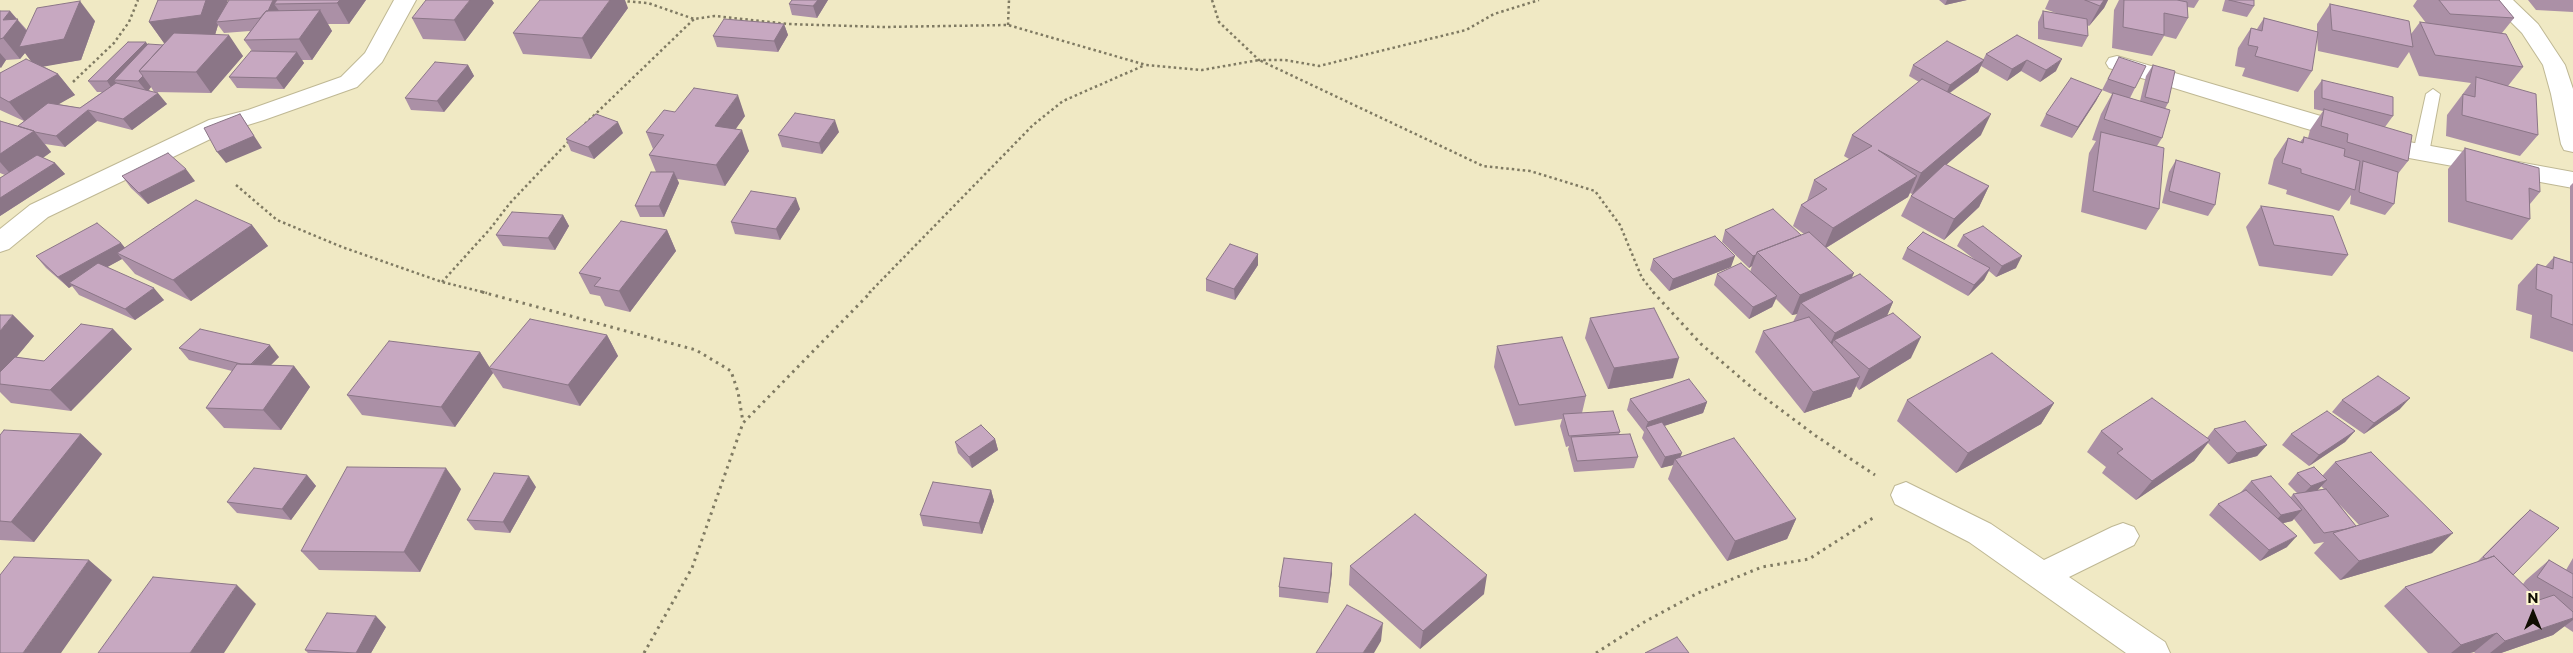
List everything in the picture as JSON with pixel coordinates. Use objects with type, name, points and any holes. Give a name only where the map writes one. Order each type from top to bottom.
[{"type":"street","points":[[0,243],[39,211],[217,126],[256,115],[349,82],[374,57],[405,0]]},
{"type":"street","points":[[2500,0],[2530,29],[2554,65],[2564,94],[2573,144]]},
{"type":"street","points":[[2116,63],[2312,124],[2421,152],[2573,180]]},
{"type":"street","points":[[1906,495],[1980,533],[2153,653]]},
{"type":"street","points":[[2041,576],[2123,536]]},
{"type":"lane","points":[[2421,152],[2434,94]]},
{"type":"path","points":[[73,82],[114,43],[129,22],[138,0]]},
{"type":"path","points":[[613,0],[648,4],[694,19],[715,16],[788,24],[883,27],[1008,25],[1146,64],[1202,70],[1259,60],[1284,60],[1319,66],[1466,30],[1494,14],[1539,0]]},
{"type":"path","points":[[1008,0],[1008,25]]},
{"type":"path","points":[[1212,0],[1219,22],[1259,60],[1483,166],[1530,171],[1595,191],[1620,225],[1642,278],[1667,309],[1701,344],[1757,392],[1816,436],[1906,495],[1852,533],[1809,559],[1762,567],[1698,593],[1646,621],[1596,653]]},
{"type":"path","points":[[584,125],[694,19]]},
{"type":"path","points":[[644,653],[692,568],[744,423],[1033,125],[1063,101],[1146,64]]},
{"type":"path","points":[[442,282],[490,229],[510,202],[570,139]]},
{"type":"path","points":[[236,185],[277,220],[342,247],[442,282],[548,308],[696,350],[731,371],[738,392],[744,423]]},
{"type":"building","points":[[158,0],[206,0],[201,15],[149,22]]},
{"type":"building","points":[[229,0],[273,0],[268,11],[260,18],[216,22]]},
{"type":"building","points":[[277,0],[340,0],[337,3],[274,4]]},
{"type":"building","points":[[426,0],[470,0],[454,20],[412,18]]},
{"type":"building","points":[[540,0],[610,0],[582,38],[513,33]]},
{"type":"building","points":[[792,0],[818,0],[813,6],[789,4]]},
{"type":"building","points":[[2085,0],[2104,0],[2100,6]]},
{"type":"building","points":[[2124,0],[2177,0],[2187,2],[2188,18],[2164,13],[2164,35],[2123,27]]},
{"type":"building","points":[[2229,0],[2254,0],[2254,6]]},
{"type":"building","points":[[2439,0],[2499,0],[2514,18],[2450,14]]},
{"type":"building","points":[[80,1],[64,39],[19,47],[37,8]]},
{"type":"building","points":[[2330,4],[2409,21],[2413,47],[2332,30]]},
{"type":"building","points":[[320,10],[299,39],[244,40],[266,11]]},
{"type":"building","points":[[0,11],[10,11],[3,20],[18,19],[3,38],[0,39]]},
{"type":"building","points":[[2043,11],[2087,19],[2088,36],[2044,28]]},
{"type":"building","points":[[2264,18],[2318,32],[2312,71],[2255,56],[2258,47],[2248,45],[2251,28],[2262,31]]},
{"type":"building","points":[[724,19],[784,24],[774,41],[713,36]]},
{"type":"building","points":[[2420,22],[2506,34],[2523,67],[2435,55]]},
{"type":"building","points":[[174,33],[229,35],[196,72],[139,71]]},
{"type":"building","points":[[2017,35],[2062,59],[2046,70],[2027,60],[2012,69],[1986,54]]},
{"type":"building","points":[[1947,41],[1984,60],[1950,85],[1913,65]]},
{"type":"building","points":[[128,42],[146,42],[107,81],[88,81]]},
{"type":"building","points":[[148,44],[163,45],[139,71],[143,76],[138,81],[114,80]]},
{"type":"building","points":[[251,51],[297,52],[276,78],[229,77]]},
{"type":"building","points":[[2119,57],[2146,66],[2135,88],[2108,79]]},
{"type":"building","points":[[26,59],[58,74],[9,102],[0,97],[0,73]]},
{"type":"building","points":[[435,62],[468,65],[437,101],[405,98]]},
{"type":"building","points":[[2153,65],[2175,71],[2168,103],[2145,97]]},
{"type":"building","points":[[2476,77],[2536,94],[2538,135],[2462,115],[2463,94],[2475,97]]},
{"type":"building","points":[[2071,78],[2102,90],[2078,127],[2046,114]]},
{"type":"building","points":[[1922,79],[1991,114],[1921,173],[1878,150],[1917,176],[1833,228],[1801,205],[1827,189],[1814,180],[1872,146],[1852,135]]},
{"type":"building","points":[[2322,80],[2393,97],[2393,116],[2322,98]]},
{"type":"building","points":[[116,83],[158,93],[123,119],[88,110],[56,136],[18,126],[48,103],[80,108]]},
{"type":"building","points":[[694,88],[738,95],[715,126],[742,130],[716,165],[649,155],[664,135],[646,132],[664,110],[675,112]]},
{"type":"building","points":[[2113,93],[2170,110],[2162,138],[2104,119]]},
{"type":"building","points":[[2324,109],[2412,135],[2408,161],[2347,142],[2348,134],[2321,126]]},
{"type":"building","points":[[795,113],[835,120],[819,143],[778,135]]},
{"type":"building","points":[[240,114],[254,136],[217,152],[204,128]]},
{"type":"building","points":[[596,114],[618,122],[588,147],[566,139]]},
{"type":"building","points":[[0,121],[34,131],[0,154]]},
{"type":"building","points":[[2101,132],[2164,148],[2159,209],[2093,191]]},
{"type":"building","points":[[2304,137],[2345,149],[2344,156],[2360,161],[2355,190],[2301,173],[2301,169],[2282,163],[2288,138],[2303,143]]},
{"type":"building","points":[[2465,148],[2539,168],[2540,192],[2529,188],[2530,219],[2466,201]]},
{"type":"building","points":[[168,153],[186,169],[139,193],[122,176]]},
{"type":"building","points":[[37,155],[55,163],[0,198],[0,178]]},
{"type":"building","points":[[2176,160],[2220,173],[2215,205],[2169,191]]},
{"type":"building","points":[[2363,161],[2398,172],[2394,204],[2359,192]]},
{"type":"building","points":[[1945,164],[1989,186],[1954,219],[1911,196]]},
{"type":"building","points":[[651,172],[674,172],[659,206],[635,206]]},
{"type":"building","points":[[751,191],[796,198],[776,229],[731,222]]},
{"type":"building","points":[[196,200],[252,225],[173,280],[117,253]]},
{"type":"building","points":[[2261,206],[2333,216],[2348,255],[2274,245]]},
{"type":"building","points":[[1773,209],[1801,235],[1757,252],[1753,256],[1725,230]]},
{"type":"building","points":[[512,212],[563,215],[548,238],[496,235]]},
{"type":"building","points":[[621,221],[667,230],[619,291],[594,286],[601,278],[579,273]]},
{"type":"building","points":[[97,223],[121,243],[58,277],[36,256]]},
{"type":"building","points":[[1983,226],[2022,256],[2002,266],[1963,235]]},
{"type":"building","points":[[1809,232],[1854,273],[1800,295],[1757,252]]},
{"type":"building","points":[[1923,232],[1990,268],[1974,285],[1907,248]]},
{"type":"building","points":[[1715,236],[1735,256],[1673,279],[1653,259]]},
{"type":"building","points":[[1230,244],[1258,254],[1234,289],[1206,279]]},
{"type":"building","points":[[2554,257],[2573,263],[2573,325],[2551,317],[2552,295],[2536,289],[2537,264],[2553,269]]},
{"type":"building","points":[[98,263],[154,288],[125,309],[69,283]]},
{"type":"building","points":[[1741,263],[1777,296],[1753,307],[1717,274]]},
{"type":"building","points":[[1860,274],[1893,302],[1835,333],[1801,303]]},
{"type":"building","points":[[1654,308],[1679,358],[1614,368],[1590,318]]},
{"type":"building","points":[[1893,313],[1921,337],[1869,369],[1834,340]]},
{"type":"building","points":[[0,315],[13,315],[0,331]]},
{"type":"building","points":[[1809,317],[1860,377],[1813,392],[1763,331]]},
{"type":"building","points":[[530,319],[607,335],[568,385],[489,368]]},
{"type":"building","points":[[81,324],[113,329],[50,390],[0,384],[0,372],[15,357],[44,361]]},
{"type":"building","points":[[200,329],[270,345],[251,364],[241,364],[179,348]]},
{"type":"building","points":[[1562,337],[1586,396],[1519,405],[1497,346]]},
{"type":"building","points":[[389,341],[480,352],[441,407],[347,395]]},
{"type":"building","points":[[1992,353],[2054,403],[1968,453],[1907,400]]},
{"type":"building","points":[[237,364],[294,366],[263,410],[206,408]]},
{"type":"building","points":[[2378,376],[2410,398],[2374,423],[2342,400]]},
{"type":"building","points":[[1689,379],[1707,402],[1648,422],[1630,399]]},
{"type":"building","points":[[2152,398],[2210,440],[2152,481],[2117,453],[2123,449],[2101,431]]},
{"type":"building","points":[[1613,411],[1620,432],[1569,436],[1563,414]]},
{"type":"building","points":[[2327,411],[2355,431],[2319,455],[2291,434]]},
{"type":"building","points":[[2245,421],[2267,445],[2237,453],[2214,429]]},
{"type":"building","points":[[1662,422],[1682,453],[1665,457],[1646,427]]},
{"type":"building","points":[[981,425],[995,439],[969,457],[955,442]]},
{"type":"building","points":[[4,430],[81,434],[11,522],[0,521],[0,435]]},
{"type":"building","points":[[1630,434],[1638,457],[1577,461],[1571,437]]},
{"type":"building","points":[[1734,438],[1796,519],[1735,541],[1675,459]]},
{"type":"building","points":[[2371,452],[2453,533],[2359,561],[2333,533],[2389,516],[2335,462]]},
{"type":"building","points":[[347,467],[446,468],[404,552],[301,551]]},
{"type":"building","points":[[2314,467],[2327,480],[2311,486],[2297,473]]},
{"type":"building","points":[[254,468],[307,475],[282,509],[227,502]]},
{"type":"building","points":[[494,473],[529,476],[503,522],[467,520]]},
{"type":"building","points":[[2271,476],[2302,510],[2281,515],[2251,481]]},
{"type":"building","points":[[933,482],[991,490],[979,523],[920,515]]},
{"type":"building","points":[[2326,489],[2356,526],[2324,533],[2293,494]]},
{"type":"building","points":[[2246,490],[2297,536],[2269,550],[2218,504]]},
{"type":"building","points":[[2530,510],[2559,528],[2513,575],[2494,556],[2486,559],[2483,557]]},
{"type":"building","points":[[1415,514],[1487,575],[1423,631],[1350,566]]},
{"type":"building","points":[[2494,556],[2539,600],[2554,595],[2573,612],[2573,618],[2505,641],[2497,633],[2461,645],[2405,587]]},
{"type":"building","points":[[14,557],[89,560],[23,653],[0,653],[0,575]]},
{"type":"building","points":[[1284,558],[1332,563],[1329,593],[1279,587]]},
{"type":"building","points":[[2549,560],[2573,574],[2573,598],[2537,577]]},
{"type":"building","points":[[153,577],[237,585],[190,653],[98,653]]},
{"type":"building","points":[[1347,605],[1383,623],[1363,653],[1316,653]]},
{"type":"building","points":[[327,613],[376,616],[356,653],[305,650]]},
{"type":"building","points":[[1677,637],[1689,653],[1645,653]]}]
